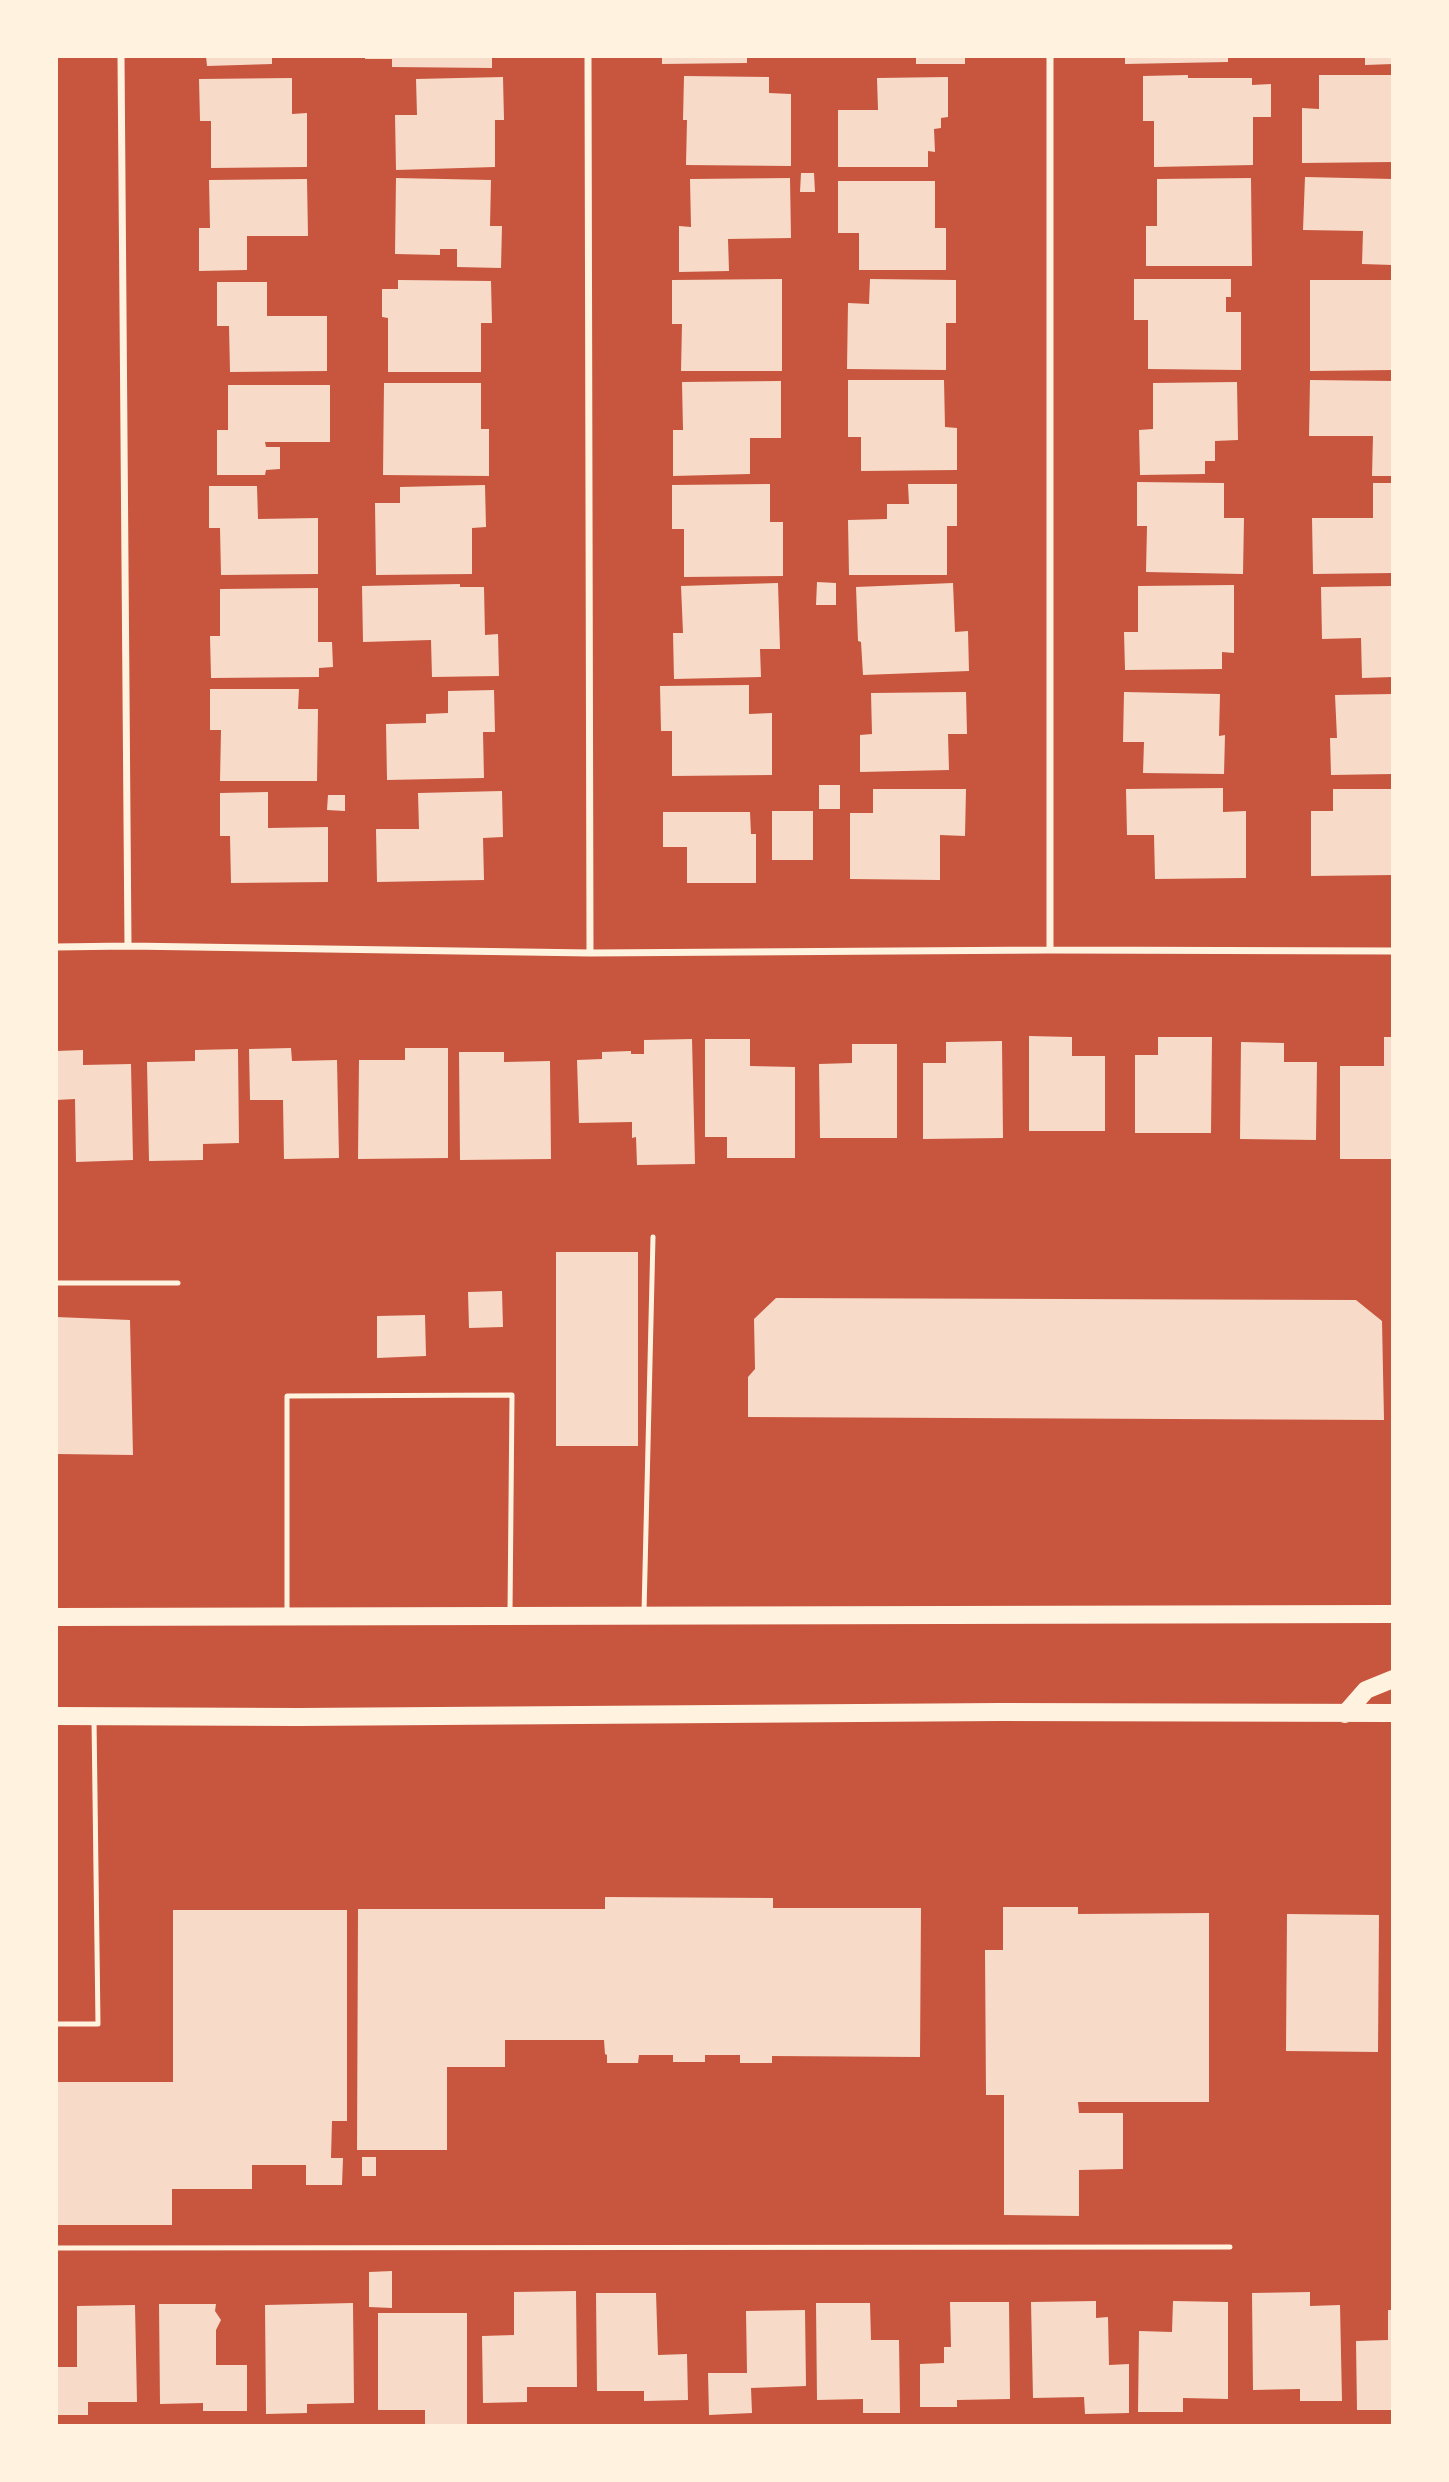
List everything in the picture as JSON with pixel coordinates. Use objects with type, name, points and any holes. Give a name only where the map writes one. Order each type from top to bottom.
[{"type":"main road","points":[[56,1617],[1393,1614]]},
{"type":"main road","points":[[1345,1714],[1366,1690],[1393,1679]]},
{"type":"main road","points":[[56,1716],[1393,1713]]},
{"type":"street","points":[[121,56],[128,946]]},
{"type":"street","points":[[589,56],[590,953]]},
{"type":"street","points":[[1049,56],[1050,950]]},
{"type":"street","points":[[56,947],[590,953],[1393,951]]},
{"type":"lane","points":[[644,1615],[653,1237]]},
{"type":"lane","points":[[56,1283],[178,1283]]},
{"type":"lane","points":[[287,1617],[286,1396],[512,1395],[510,1616]]},
{"type":"lane","points":[[56,2024],[98,2024],[94,1715]]},
{"type":"lane","points":[[56,2248],[1230,2247]]},
{"type":"building","points":[[206,56],[272,56],[272,64],[207,66]]},
{"type":"building","points":[[365,56],[492,56],[492,68],[392,67],[392,59],[365,59]]},
{"type":"building","points":[[662,56],[747,56],[747,63],[662,64]]},
{"type":"building","points":[[916,56],[965,56],[965,64],[916,64]]},
{"type":"building","points":[[1125,56],[1228,56],[1228,62],[1125,64]]},
{"type":"building","points":[[1365,56],[1393,56],[1393,64],[1365,65]]},
{"type":"building","points":[[1188,75],[1188,78],[1252,78],[1252,85],[1271,84],[1271,117],[1253,117],[1253,165],[1154,167],[1154,121],[1143,121],[1143,76]]},
{"type":"building","points":[[1319,75],[1393,75],[1393,162],[1302,163],[1302,108],[1319,109]]},
{"type":"building","points":[[684,76],[769,77],[769,93],[791,94],[791,166],[686,165]]},
{"type":"building","points":[[503,77],[504,120],[495,120],[495,167],[396,170],[395,115],[417,115],[416,79]]},
{"type":"building","points":[[948,77],[948,117],[941,118],[941,128],[934,129],[935,152],[928,151],[928,167],[838,167],[838,110],[878,110],[877,78]]},
{"type":"building","points":[[292,78],[292,114],[307,113],[307,167],[211,168],[211,121],[200,121],[199,79]]},
{"type":"building","points":[[801,173],[814,173],[815,192],[800,192]]},
{"type":"building","points":[[1305,177],[1393,179],[1393,265],[1362,264],[1363,231],[1303,230]]},
{"type":"building","points":[[396,178],[491,180],[490,226],[502,226],[501,268],[457,267],[457,249],[440,249],[440,255],[395,254]]},
{"type":"building","points":[[790,178],[791,238],[728,239],[729,271],[679,272],[679,226],[691,227],[690,179]]},
{"type":"building","points":[[1251,178],[1252,266],[1146,266],[1146,226],[1157,226],[1157,179]]},
{"type":"building","points":[[307,179],[308,236],[247,236],[247,270],[199,271],[199,228],[210,228],[209,180]]},
{"type":"building","points":[[838,181],[935,181],[935,228],[946,228],[946,270],[859,270],[859,233],[838,233]]},
{"type":"building","points":[[782,279],[782,371],[681,371],[682,324],[672,324],[672,280]]},
{"type":"building","points":[[870,279],[956,280],[956,323],[946,323],[946,370],[847,369],[848,303],[869,304]]},
{"type":"building","points":[[1134,279],[1231,279],[1231,297],[1226,297],[1226,312],[1241,312],[1241,370],[1148,369],[1148,320],[1134,320]]},
{"type":"building","points":[[398,280],[491,281],[492,323],[481,323],[481,372],[388,372],[388,318],[382,317],[382,289],[398,289]]},
{"type":"building","points":[[1310,280],[1393,280],[1393,370],[1310,371]]},
{"type":"building","points":[[217,282],[267,282],[267,316],[327,316],[327,371],[230,372],[229,326],[217,326]]},
{"type":"building","points":[[848,380],[944,380],[945,427],[957,428],[957,470],[861,471],[861,437],[848,437]]},
{"type":"building","points":[[1310,380],[1393,381],[1393,476],[1372,476],[1373,436],[1309,436]]},
{"type":"building","points":[[781,381],[781,438],[750,438],[750,474],[673,476],[673,430],[683,430],[682,382]]},
{"type":"building","points":[[1237,382],[1238,440],[1215,441],[1215,461],[1205,461],[1205,474],[1140,475],[1139,430],[1153,429],[1153,383]]},
{"type":"building","points":[[384,383],[481,383],[481,429],[489,429],[489,476],[383,475]]},
{"type":"building","points":[[228,385],[330,385],[330,442],[265,442],[266,447],[280,447],[280,469],[266,470],[265,475],[217,475],[217,430],[228,430]]},
{"type":"building","points":[[1137,482],[1224,483],[1224,518],[1244,518],[1243,574],[1146,572],[1147,526],[1137,526]]},
{"type":"building","points":[[1373,483],[1393,483],[1393,573],[1313,574],[1312,518],[1373,518]]},
{"type":"building","points":[[770,484],[770,522],[783,522],[783,576],[684,577],[684,529],[672,529],[672,485]]},
{"type":"building","points":[[908,484],[957,484],[957,526],[947,526],[947,575],[849,575],[848,520],[887,519],[887,504],[909,504]]},
{"type":"building","points":[[485,485],[486,527],[472,528],[472,574],[376,575],[375,503],[400,503],[400,487]]},
{"type":"building","points":[[209,486],[257,486],[258,519],[318,518],[318,574],[221,575],[220,528],[209,528]]},
{"type":"building","points":[[817,582],[836,583],[836,605],[816,605]]},
{"type":"building","points":[[778,583],[780,649],[760,649],[761,677],[674,679],[673,633],[683,633],[681,586]]},
{"type":"building","points":[[953,583],[955,632],[968,631],[969,671],[863,675],[861,642],[858,641],[856,587]]},
{"type":"building","points":[[460,584],[460,587],[484,587],[485,635],[498,634],[499,676],[432,677],[431,640],[363,642],[362,586]]},
{"type":"building","points":[[1234,585],[1234,653],[1222,652],[1222,669],[1125,670],[1124,632],[1138,632],[1138,586]]},
{"type":"building","points":[[1393,586],[1393,677],[1362,678],[1361,638],[1322,639],[1321,587]]},
{"type":"building","points":[[318,588],[318,642],[332,642],[333,667],[319,668],[319,677],[211,678],[210,636],[220,636],[220,589]]},
{"type":"building","points":[[749,685],[749,714],[772,713],[772,775],[672,776],[672,731],[661,731],[660,686]]},
{"type":"building","points":[[210,689],[299,689],[298,709],[318,709],[317,781],[220,781],[221,730],[210,730]]},
{"type":"building","points":[[494,690],[495,732],[483,732],[484,778],[387,780],[386,724],[426,723],[426,714],[448,713],[448,691]]},
{"type":"building","points":[[966,692],[967,734],[948,734],[949,770],[860,772],[860,735],[872,734],[871,693]]},
{"type":"building","points":[[1124,692],[1220,694],[1219,736],[1225,735],[1224,774],[1143,773],[1144,742],[1123,742]]},
{"type":"building","points":[[1393,694],[1393,774],[1331,775],[1330,738],[1337,738],[1335,695]]},
{"type":"building","points":[[819,785],[840,785],[840,809],[819,809]]},
{"type":"building","points":[[1223,788],[1223,812],[1246,811],[1246,878],[1155,879],[1154,835],[1127,835],[1126,789]]},
{"type":"building","points":[[873,789],[966,789],[965,836],[940,835],[940,880],[850,879],[850,813],[873,813]]},
{"type":"building","points":[[1333,789],[1393,789],[1393,875],[1311,876],[1311,811],[1333,811]]},
{"type":"building","points":[[502,791],[503,837],[483,838],[484,880],[377,882],[376,829],[419,829],[418,793]]},
{"type":"building","points":[[268,792],[268,828],[328,827],[328,882],[231,883],[230,836],[220,836],[220,793]]},
{"type":"building","points":[[328,795],[345,795],[345,811],[327,810]]},
{"type":"building","points":[[772,811],[813,811],[813,860],[772,860]]},
{"type":"building","points":[[663,812],[750,812],[751,834],[756,834],[756,883],[687,883],[687,847],[663,847]]},
{"type":"building","points":[[1029,1036],[1072,1037],[1072,1056],[1105,1056],[1105,1131],[1029,1131]]},
{"type":"building","points":[[1158,1037],[1212,1037],[1211,1133],[1135,1133],[1135,1055],[1158,1055]]},
{"type":"building","points":[[1384,1037],[1393,1037],[1393,1159],[1340,1159],[1340,1066],[1384,1066]]},
{"type":"building","points":[[692,1039],[695,1164],[637,1165],[636,1137],[632,1138],[632,1122],[579,1123],[577,1060],[602,1059],[602,1052],[631,1051],[631,1054],[644,1054],[644,1040]]},
{"type":"building","points":[[705,1039],[750,1039],[750,1066],[795,1067],[795,1158],[727,1158],[727,1137],[705,1137]]},
{"type":"building","points":[[1002,1041],[1003,1138],[923,1139],[923,1063],[946,1063],[946,1042]]},
{"type":"building","points":[[1241,1042],[1284,1043],[1284,1062],[1317,1062],[1316,1140],[1240,1139]]},
{"type":"building","points":[[852,1044],[897,1044],[897,1138],[820,1138],[819,1064],[852,1063]]},
{"type":"building","points":[[291,1048],[292,1061],[337,1060],[339,1158],[284,1159],[283,1100],[250,1100],[249,1049]]},
{"type":"building","points":[[405,1048],[448,1048],[448,1158],[358,1159],[359,1060],[405,1060]]},
{"type":"building","points":[[238,1049],[239,1143],[203,1144],[203,1160],[149,1161],[147,1062],[195,1061],[195,1050]]},
{"type":"building","points":[[83,1050],[83,1065],[131,1064],[133,1160],[76,1162],[75,1099],[56,1100],[56,1051]]},
{"type":"building","points":[[459,1052],[504,1052],[504,1062],[550,1061],[551,1159],[460,1160]]},
{"type":"building","points":[[556,1252],[638,1252],[638,1446],[556,1446]]},
{"type":"building","points":[[502,1291],[503,1327],[469,1328],[468,1292]]},
{"type":"building","points":[[776,1298],[1356,1300],[1382,1321],[1384,1420],[748,1417],[748,1377],[755,1369],[754,1319]]},
{"type":"building","points":[[425,1315],[426,1356],[377,1358],[377,1316]]},
{"type":"building","points":[[56,1317],[130,1320],[133,1455],[56,1454]]},
{"type":"building","points":[[605,1897],[773,1898],[773,1908],[921,1908],[920,2057],[772,2056],[772,2063],[740,2063],[740,2055],[705,2055],[705,2062],[673,2062],[673,2055],[639,2055],[638,2063],[607,2063],[604,2040],[505,2040],[505,2067],[447,2067],[447,2150],[357,2150],[358,1909],[605,1909]]},
{"type":"building","points":[[1003,1907],[1078,1907],[1078,1914],[1209,1913],[1209,2102],[1078,2102],[1079,2113],[1123,2113],[1123,2169],[1079,2170],[1079,2216],[1004,2215],[1004,2095],[986,2095],[985,1950],[1003,1950]]},
{"type":"building","points":[[173,1910],[347,1910],[347,2121],[332,2121],[331,2158],[343,2158],[342,2185],[306,2185],[306,2165],[252,2165],[252,2189],[172,2189],[172,2225],[56,2225],[56,2082],[173,2082]]},
{"type":"building","points":[[1287,1914],[1379,1915],[1378,2052],[1286,2051]]},
{"type":"building","points":[[362,2157],[376,2157],[376,2176],[362,2176]]},
{"type":"building","points":[[392,2271],[392,2308],[369,2307],[369,2272]]},
{"type":"building","points":[[576,2291],[577,2387],[527,2387],[527,2402],[483,2403],[482,2336],[514,2335],[514,2292]]},
{"type":"building","points":[[1310,2292],[1310,2306],[1340,2305],[1342,2401],[1300,2401],[1300,2389],[1253,2390],[1252,2293]]},
{"type":"building","points":[[596,2293],[656,2293],[658,2355],[687,2354],[688,2400],[644,2401],[644,2391],[597,2391]]},
{"type":"building","points":[[1096,2301],[1096,2318],[1108,2317],[1109,2365],[1129,2364],[1129,2413],[1085,2414],[1084,2397],[1033,2398],[1031,2302]]},
{"type":"building","points":[[1173,2301],[1228,2302],[1228,2399],[1183,2398],[1183,2412],[1138,2412],[1139,2331],[1172,2332]]},
{"type":"building","points":[[950,2302],[1009,2302],[1010,2399],[957,2400],[957,2407],[920,2407],[920,2364],[944,2363],[944,2347],[951,2347]]},
{"type":"building","points":[[353,2303],[354,2403],[307,2404],[307,2413],[266,2414],[265,2305]]},
{"type":"building","points":[[816,2303],[870,2303],[871,2340],[899,2340],[900,2413],[863,2413],[863,2399],[817,2400]]},
{"type":"building","points":[[159,2304],[216,2304],[215,2311],[221,2320],[216,2330],[216,2365],[247,2365],[247,2411],[203,2411],[203,2403],[160,2404]]},
{"type":"building","points":[[135,2305],[137,2402],[88,2402],[88,2415],[56,2415],[56,2367],[77,2367],[77,2306]]},
{"type":"building","points":[[805,2310],[806,2386],[751,2388],[752,2413],[709,2415],[708,2373],[747,2373],[746,2311]]},
{"type":"building","points":[[1388,2310],[1393,2310],[1393,2410],[1357,2410],[1356,2341],[1388,2340]]},
{"type":"building","points":[[378,2313],[467,2313],[467,2424],[425,2424],[425,2410],[378,2410]]}]
